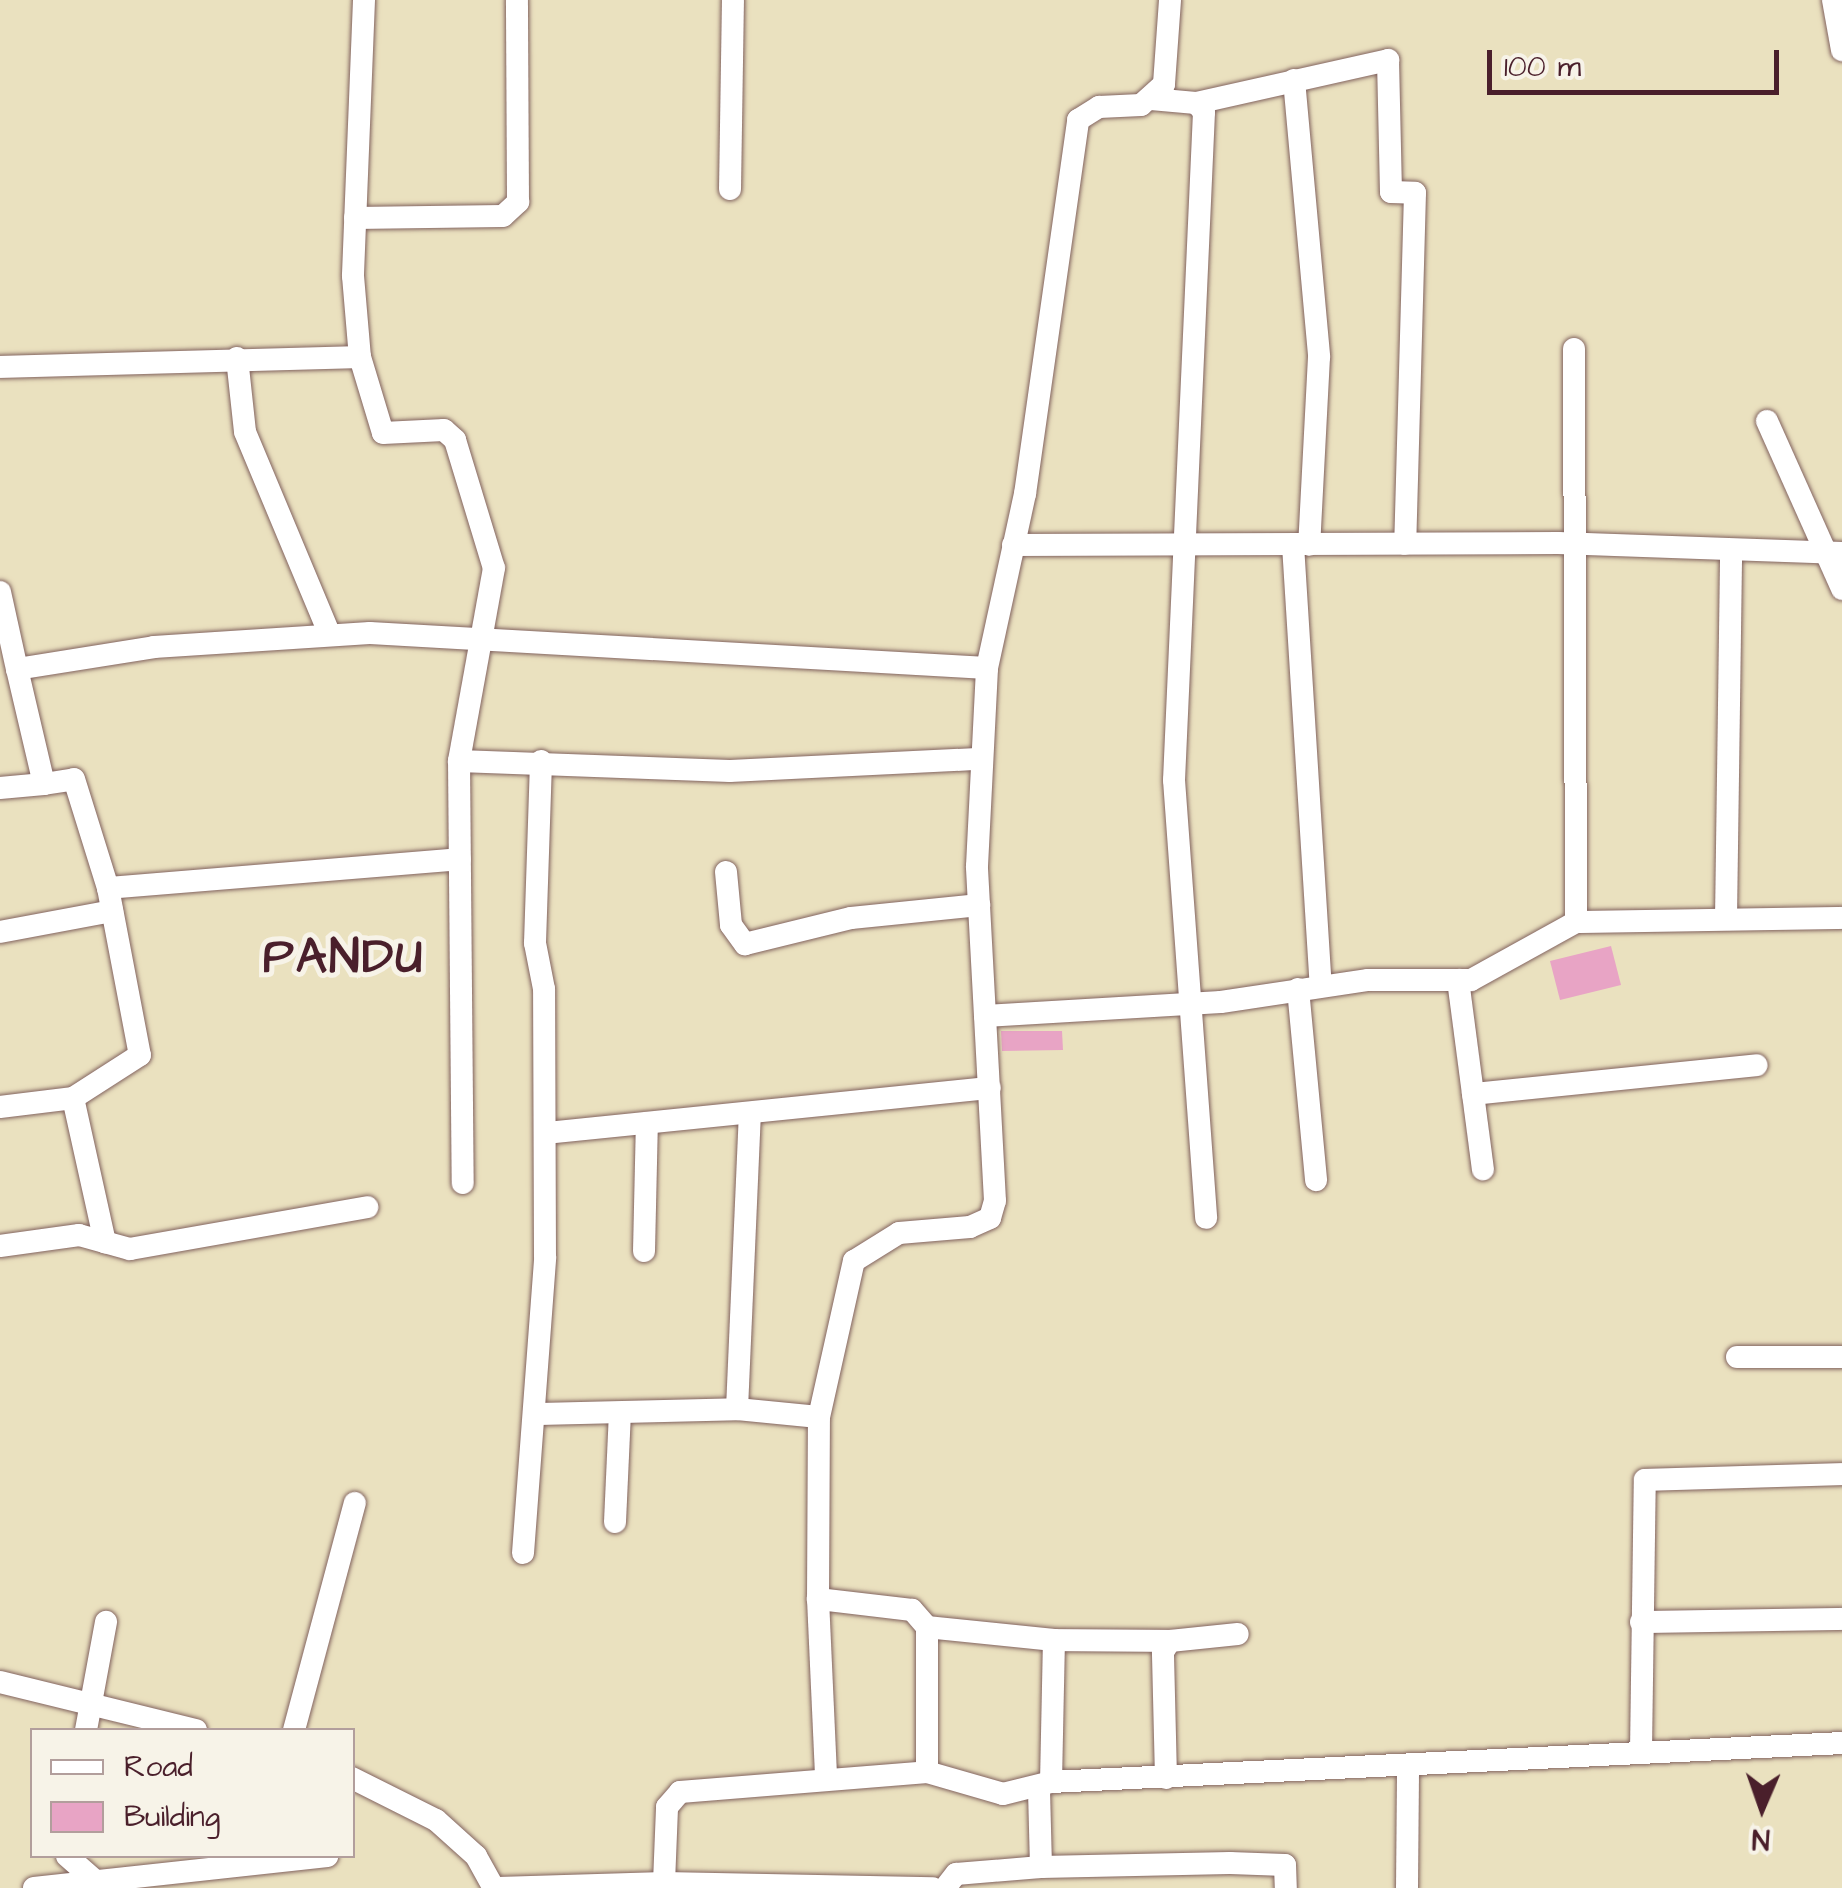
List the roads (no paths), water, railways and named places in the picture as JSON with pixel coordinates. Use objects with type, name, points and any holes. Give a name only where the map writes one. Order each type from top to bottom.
[{"type":"street","points":[[364,0],[354,218],[360,357],[382,433],[444,430],[456,440],[494,568],[477,638],[458,761],[463,1184]]},
{"type":"street","points":[[354,218],[504,216],[518,202],[517,0]]},
{"type":"street","points":[[730,190],[733,0]]},
{"type":"street","points":[[1151,100],[1164,84],[1170,0]]},
{"type":"street","points":[[1833,0],[1842,50]]},
{"type":"street","points":[[826,1776],[818,1599],[819,1417],[854,1262],[900,1233],[990,1218],[990,1088],[979,905],[978,759],[987,668],[1013,546],[1078,120],[1151,100],[1196,102],[1388,60],[1392,192],[1414,193],[1405,544]]},
{"type":"street","points":[[1294,80],[1319,357],[1301,545],[1316,1180]]},
{"type":"street","points":[[1196,102],[1204,148],[1190,547],[1174,780],[1185,1003],[1206,1218]]},
{"type":"street","points":[[1574,350],[1570,544],[1576,922]]},
{"type":"street","points":[[0,366],[360,357]]},
{"type":"street","points":[[237,358],[246,432],[330,635]]},
{"type":"street","points":[[1767,422],[1833,553],[1842,589]]},
{"type":"street","points":[[1013,546],[1570,544],[1833,553]]},
{"type":"street","points":[[1726,919],[1731,552]]},
{"type":"street","points":[[0,592],[44,784]]},
{"type":"street","points":[[17,669],[330,635],[477,638],[987,668]]},
{"type":"street","points":[[458,761],[541,760],[730,771],[978,759]]},
{"type":"street","points":[[523,1554],[539,1414],[546,1132],[535,943],[541,760]]},
{"type":"street","points":[[0,788],[74,779],[110,900],[140,1055],[74,1098],[0,1106]]},
{"type":"street","points":[[0,932],[110,900],[460,859]]},
{"type":"street","points":[[726,872],[730,925],[745,944],[850,918],[979,905]]},
{"type":"street","points":[[984,1016],[1185,1003],[1309,987],[1458,980],[1576,922],[1842,918]]},
{"type":"street","points":[[1458,980],[1483,1169]]},
{"type":"street","points":[[1473,1094],[1757,1065]]},
{"type":"street","points":[[546,1132],[990,1088]]},
{"type":"street","points":[[74,1098],[105,1242]]},
{"type":"street","points":[[736,1409],[750,1113]]},
{"type":"street","points":[[644,1250],[647,1124]]},
{"type":"street","points":[[0,1246],[79,1235],[130,1249],[367,1207]]},
{"type":"street","points":[[1737,1357],[1842,1357]]},
{"type":"street","points":[[539,1414],[736,1409],[819,1417]]},
{"type":"street","points":[[615,1522],[620,1413]]},
{"type":"street","points":[[1640,1751],[1645,1480],[1842,1474]]},
{"type":"street","points":[[295,1728],[354,1503]]},
{"type":"street","points":[[818,1599],[912,1610],[926,1627],[927,1772]]},
{"type":"street","points":[[1641,1622],[1842,1619]]},
{"type":"street","points":[[86,1728],[106,1622]]},
{"type":"street","points":[[926,1627],[1054,1640],[1170,1641],[1238,1634]]},
{"type":"street","points":[[1041,1866],[1054,1640]]},
{"type":"street","points":[[1166,1778],[1170,1641]]},
{"type":"street","points":[[0,1682],[188,1728]]},
{"type":"street","points":[[664,1883],[667,1807],[680,1792],[826,1776],[927,1772],[1004,1794],[1045,1786],[1166,1778],[1842,1743]]},
{"type":"street","points":[[1407,1888],[1408,1765]]},
{"type":"street","points":[[355,1785],[436,1820],[476,1856],[496,1888],[664,1883],[933,1888]]},
{"type":"street","points":[[69,1858],[100,1884]]},
{"type":"street","points":[[34,1888],[100,1884],[311,1858]]},
{"type":"street","points":[[946,1888],[956,1874],[1041,1866],[1285,1865],[1286,1888]]},
{"type":"district","name":"PANDU","points":[[344,959]]}]
